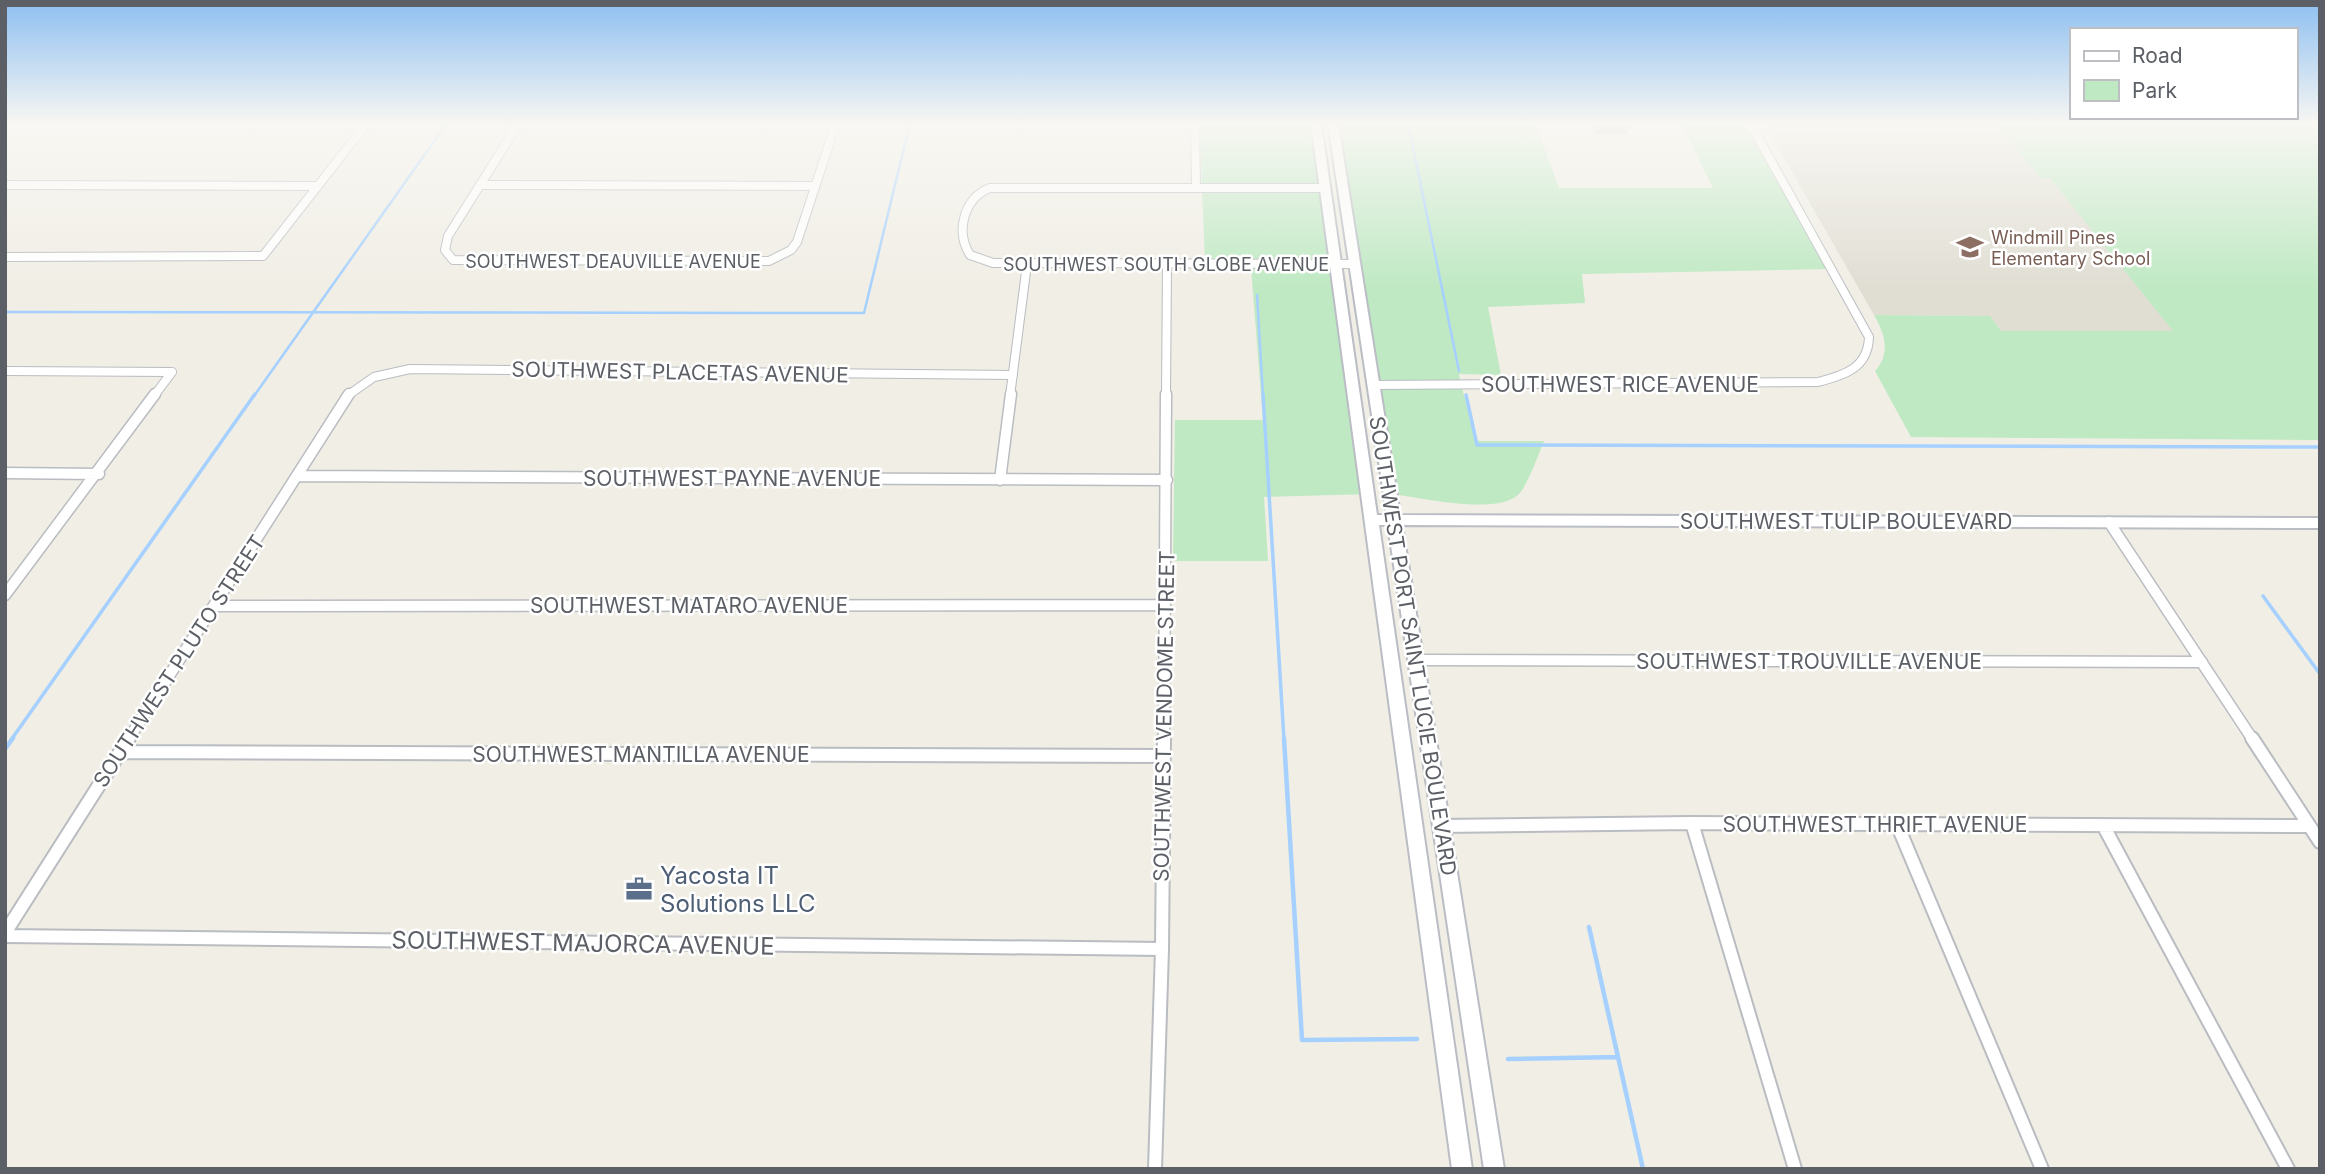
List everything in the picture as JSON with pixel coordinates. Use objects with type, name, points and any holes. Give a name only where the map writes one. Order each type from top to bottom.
[{"type":"main road","name":"SOUTHWEST PORT SAINT LUCIE BOULEVARD","points":[[1324,178],[1462,1169]]},
{"type":"main road","name":"SOUTHWEST PORT SAINT LUCIE BOULEVARD","points":[[1341,178],[1494,1169]]},
{"type":"main road","name":"SOUTHWEST TULIP BOULEVARD","points":[[1373,520],[2318,525]]},
{"type":"street","points":[[5,257],[263,256],[324,178]]},
{"type":"street","points":[[480,185],[485,178]]},
{"type":"street","points":[[480,185],[815,186],[818,178]]},
{"type":"street","points":[[1196,178],[1196,188],[1325,188]]},
{"type":"street","name":"SOUTHWEST RICE AVENUE","points":[[1372,385],[1818,382],[1847,375],[1861,363],[1870,349],[1869,337],[1780,178]]},
{"type":"street","points":[[5,185],[318,186]]},
{"type":"street","name":"SOUTHWEST DEAUVILLE AVENUE","points":[[480,185],[444,247],[446,255],[453,260],[726,263],[769,261],[781,257],[797,242],[815,186]]},
{"type":"street","name":"SOUTHWEST SOUTH GLOBE AVENUE","points":[[1196,188],[1005,186],[981,191],[968,205],[963,242],[966,251],[979,261],[1027,264],[1354,264]]},
{"type":"street","points":[[1000,480],[1027,264]]},
{"type":"street","name":"SOUTHWEST VENDOME STREET","points":[[1155,1169],[1162,949],[1167,264]]},
{"type":"street","name":"SOUTHWEST PLACETAS AVENUE","points":[[352,390],[379,374],[410,369],[1013,375]]},
{"type":"street","points":[[5,371],[172,372],[99,474],[5,595]]},
{"type":"street","name":"SOUTHWEST PLUTO STREET","points":[[5,934],[352,390]]},
{"type":"street","points":[[5,473],[99,474]]},
{"type":"street","name":"SOUTHWEST PAYNE AVENUE","points":[[297,476],[1167,480]]},
{"type":"street","points":[[2109,522],[2320,842]]},
{"type":"street","name":"SOUTHWEST MATARO AVENUE","points":[[214,606],[1165,605]]},
{"type":"street","name":"SOUTHWEST TROUVILLE AVENUE","points":[[1416,660],[2202,663]]},
{"type":"street","name":"SOUTHWEST MANTILLA AVENUE","points":[[121,752],[1162,756]]},
{"type":"street","points":[[1692,823],[1795,1169]]},
{"type":"street","name":"SOUTHWEST THRIFT AVENUE","points":[[1441,826],[1692,823],[2309,826]]},
{"type":"street","points":[[1897,824],[2042,1169]]},
{"type":"street","points":[[2103,825],[2288,1169]]},
{"type":"street","name":"SOUTHWEST MAJORCA AVENUE","points":[[5,934],[1162,949]]},
{"type":"shaded area","name":"Windmill Pines Elementary School","points":[[1795,178],[2050,178],[2174,331],[2001,331],[1990,316],[1874,315]]},
{"type":"green space","points":[[1202,178],[1327,178],[1328,185],[1202,185]]},
{"type":"green space","points":[[1341,178],[1555,178],[1559,188],[1713,188],[1708,178],[1775,178],[1826,269],[1582,274],[1585,303],[1488,307],[1501,375],[1459,374],[1460,380],[1367,380]]},
{"type":"green space","points":[[2040,178],[2320,178],[2320,440],[1911,437],[1875,371],[1883,357],[1885,343],[1874,315],[1990,316],[2001,331],[2173,331],[2050,178]]},
{"type":"green space","points":[[1202,191],[1329,191],[1339,261],[1205,261]]},
{"type":"green space","points":[[1251,267],[1340,267],[1372,494],[1264,497],[1268,561],[1173,561],[1175,420],[1263,420]]},
{"type":"green space","points":[[1369,388],[1462,388],[1476,441],[1544,441],[1521,491],[1507,501],[1476,505],[1393,494]]},
{"type":"waterway","points":[[313,312],[408,178]]},
{"type":"waterway","points":[[313,312],[864,313],[897,178]]},
{"type":"waterway","points":[[1419,178],[1459,371]]},
{"type":"waterway","points":[[1257,295],[1263,396]]},
{"type":"waterway","points":[[5,312],[313,312]]},
{"type":"waterway","points":[[254,396],[313,312]]},
{"type":"waterway","points":[[11,740],[255,394]]},
{"type":"waterway","points":[[1263,394],[1284,740]]},
{"type":"waterway","points":[[1466,395],[1477,445],[2320,447]]},
{"type":"waterway","points":[[2263,596],[2320,674]]},
{"type":"waterway","points":[[5,749],[13,738]]},
{"type":"waterway","points":[[1284,738],[1302,1040],[1417,1039]]},
{"type":"waterway","points":[[1589,927],[1643,1169]]},
{"type":"waterway","points":[[1508,1059],[1618,1057]]},
{"type":"place","name":"Windmill Pines Elementary School","points":[[1970,247]]},
{"type":"place","name":"Yacosta IT Solutions LLC","points":[[639,889]]}]
